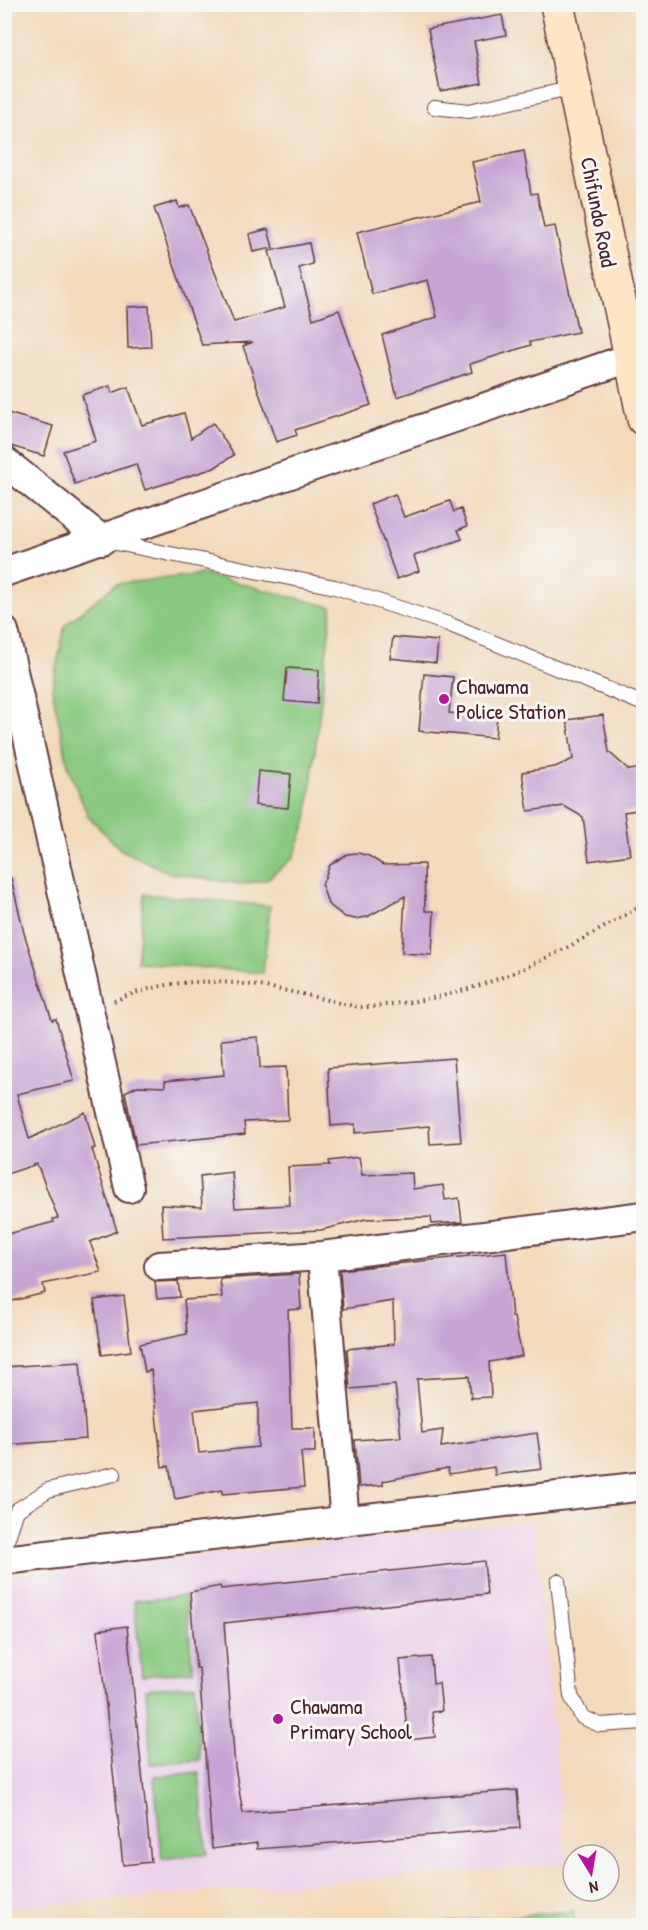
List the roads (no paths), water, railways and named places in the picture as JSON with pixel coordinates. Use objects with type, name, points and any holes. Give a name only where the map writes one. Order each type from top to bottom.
[{"type":"street","name":"Chifundo Road","points":[[557,4],[636,357],[644,419]]},
{"type":"street","points":[[4,572],[636,357]]},
{"type":"street","points":[[4,461],[102,540]]},
{"type":"street","points":[[4,631],[129,1188]]},
{"type":"street","points":[[159,1266],[322,1256],[644,1216]]},
{"type":"street","points":[[322,1256],[345,1521]]},
{"type":"street","points":[[4,1560],[644,1486]]},
{"type":"lane","points":[[434,107],[469,111],[574,88]]},
{"type":"lane","points":[[102,540],[335,587],[448,624],[644,704]]},
{"type":"lane","points":[[4,1550],[17,1509],[48,1490],[114,1474]]},
{"type":"lane","points":[[558,1581],[571,1696],[582,1718],[600,1725],[644,1722]]},
{"type":"place","name":"Chawama Police Station","points":[[444,699]]},
{"type":"place","name":"Chawama Primary School","points":[[278,1719]]}]
